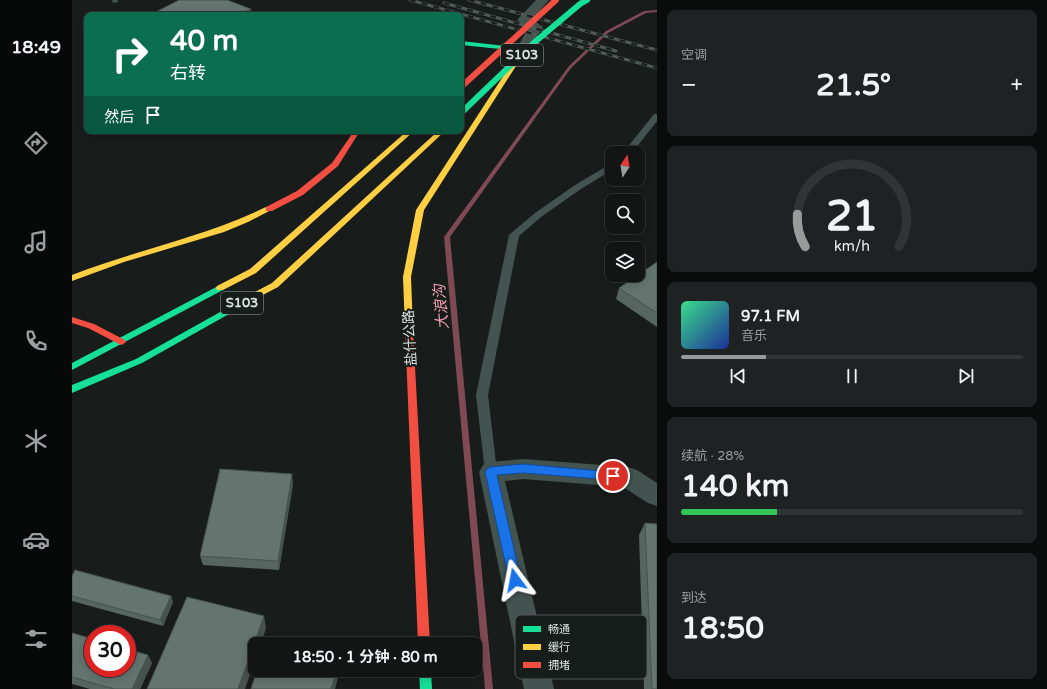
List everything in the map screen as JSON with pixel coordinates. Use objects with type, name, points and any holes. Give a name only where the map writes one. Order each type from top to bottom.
[{"type":"main road","name":"S103","points":[[464,84],[556,0]]},
{"type":"main road","name":"S103","points":[[464,110],[536,42],[580,4],[587,0]]},
{"type":"main road","points":[[464,43],[523,50]]},
{"type":"main road","name":"盐什公路","points":[[424,637],[407,277],[420,210],[523,50]]},
{"type":"main road","points":[[72,278],[97,267],[186,242],[251,219],[300,193],[335,164],[355,134]]},
{"type":"main road","name":"S103","points":[[72,367],[122,342],[253,271],[408,134]]},
{"type":"main road","name":"S103","points":[[72,389],[139,361],[275,284],[439,134]]},
{"type":"main road","points":[[72,320],[91,326],[122,342]]},
{"type":"main road","points":[[425,677],[426,689]]},
{"type":"street","name":"盐什公路","points":[[523,50],[536,27],[524,20],[543,0]]},
{"type":"street","points":[[523,615],[490,472],[523,469],[628,477],[657,496]]},
{"type":"street","points":[[538,679],[540,689]]},
{"type":"lane","points":[[633,146],[657,116]]},
{"type":"lane","points":[[490,472],[482,395],[514,235],[538,215],[605,170]]},
{"type":"building","points":[[179,0],[227,0],[251,9],[245,12],[156,12]]},
{"type":"building","points":[[657,262],[657,313],[619,288],[628,282],[645,282],[645,270]]},
{"type":"building","points":[[220,469],[292,474],[278,561],[200,556]]},
{"type":"building","points":[[645,523],[657,524],[657,689],[652,689]]},
{"type":"building","points":[[75,570],[171,596],[160,620],[72,596],[72,576]]},
{"type":"building","points":[[187,597],[264,616],[257,637],[248,637],[248,661],[238,689],[147,689]]},
{"type":"building","points":[[72,633],[84,636],[84,677],[136,677],[136,652],[148,655],[132,689],[114,689],[72,677]]},
{"type":"building","points":[[255,677],[335,677],[331,689],[251,689]]},
{"type":"waterway","name":"大浪沟","points":[[489,689],[447,237],[570,67],[607,32],[645,12],[657,11]]},
{"type":"railway","points":[[410,0],[454,12]]},
{"type":"railway","points":[[469,0],[657,50]]},
{"type":"railway","points":[[444,3],[616,51]]},
{"type":"railway","points":[[464,15],[657,68]]},
{"type":"traffic: fast","points":[[464,110],[536,41],[580,4],[587,0]]},
{"type":"traffic: fast","points":[[464,43],[523,50],[520,55]]},
{"type":"traffic: fast","points":[[72,367],[220,288]]},
{"type":"traffic: fast","points":[[72,389],[139,361],[256,295]]},
{"type":"traffic: fast","points":[[425,677],[426,689]]},
{"type":"traffic: slow","points":[[409,329],[407,277],[420,210],[520,55]]},
{"type":"traffic: slow","points":[[220,288],[253,271],[408,134]]},
{"type":"traffic: slow","points":[[256,295],[275,285],[439,134]]},
{"type":"traffic: slow","points":[[72,278],[96,268],[221,230],[269,209]]},
{"type":"traffic: jam","points":[[464,84],[556,0]]},
{"type":"traffic: jam","points":[[269,209],[300,193],[335,164],[355,134]]},
{"type":"traffic: jam","points":[[72,320],[91,326],[122,342]]},
{"type":"traffic: jam","points":[[409,329],[424,637]]},
{"type":"route","points":[[515,580],[490,472],[523,469],[613,476]]}]
